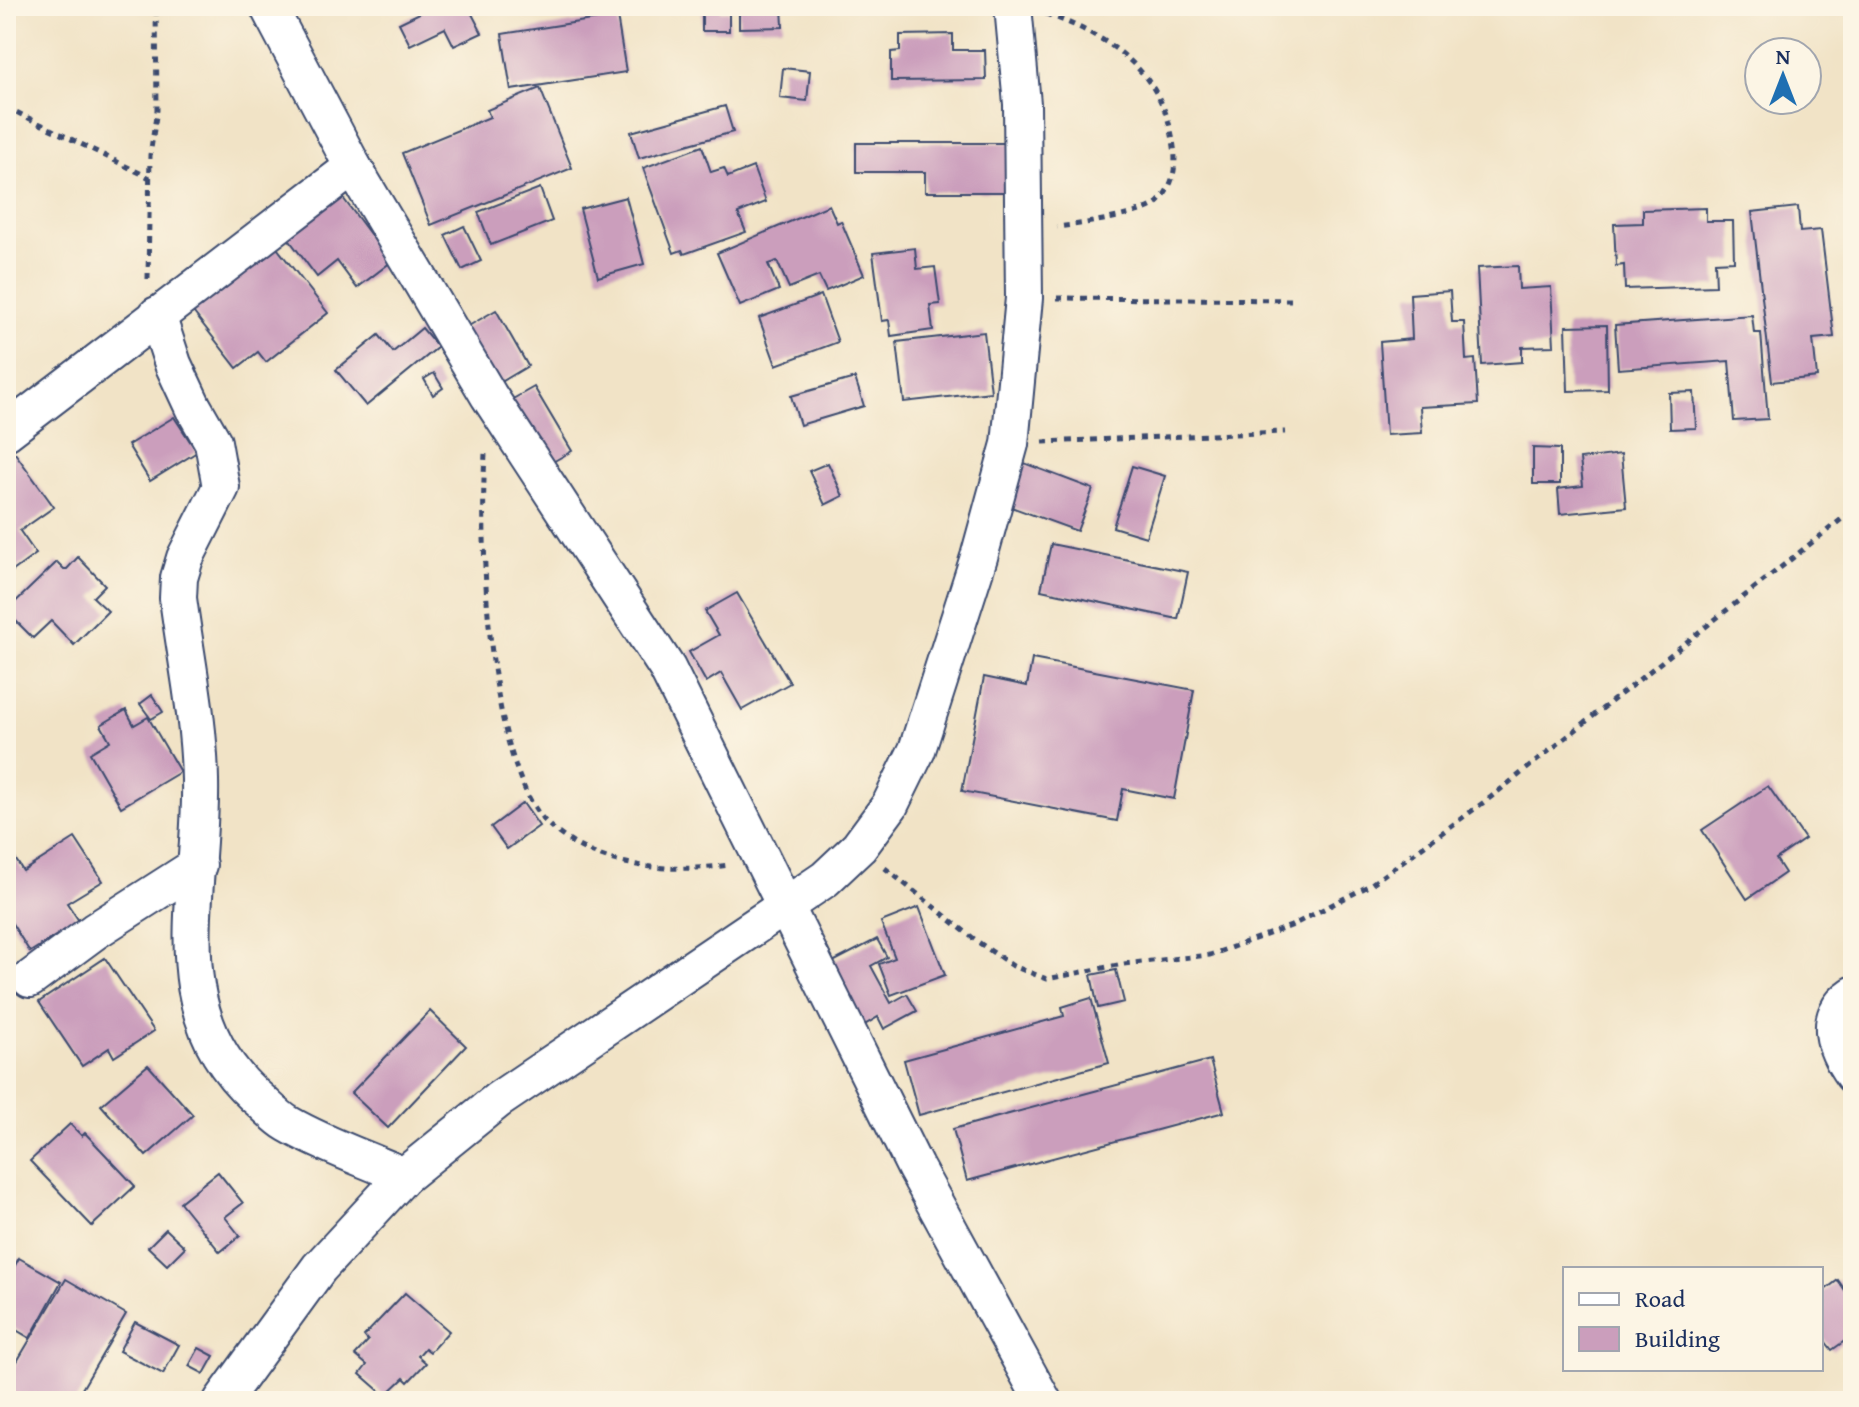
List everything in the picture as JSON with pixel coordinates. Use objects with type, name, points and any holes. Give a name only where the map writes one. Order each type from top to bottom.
[{"type":"street","points":[[268,6],[353,167],[489,396],[667,668],[915,1167],[1043,1401]]},
{"type":"street","points":[[222,1401],[319,1268],[404,1176],[498,1100],[825,879],[859,847],[890,805],[917,750],[979,557],[1010,444],[1024,298],[1024,8]]},
{"type":"street","points":[[6,432],[353,167]]},
{"type":"street","points":[[157,315],[173,364],[213,442],[221,487],[185,558],[179,578],[178,598],[201,779],[198,865],[191,936],[199,1008],[208,1036],[240,1082],[286,1123],[404,1176]]},
{"type":"street","points":[[30,979],[95,931],[198,865]]},
{"type":"street","points":[[1853,995],[1847,999],[1834,1022],[1834,1040],[1853,1075]]},
{"type":"path","points":[[156,6],[157,110],[150,178],[148,281],[157,315]]},
{"type":"path","points":[[1023,230],[1095,223],[1156,204],[1174,179],[1176,160],[1163,103],[1150,80],[1124,54],[1071,23],[1024,8]]},
{"type":"path","points":[[6,107],[150,178]]},
{"type":"path","points":[[1024,298],[1295,300]]},
{"type":"path","points":[[1010,444],[1285,432]]},
{"type":"path","points":[[485,449],[483,542],[492,652],[503,719],[518,771],[534,808],[575,846],[618,863],[711,868],[761,861]]},
{"type":"path","points":[[859,847],[978,942],[1013,966],[1047,979],[1123,964],[1210,955],[1291,926],[1370,885],[1491,797],[1853,510]]},
{"type":"building","points":[[434,6],[480,6],[482,9],[472,14],[482,33],[454,46],[445,28],[410,45],[399,23]]},
{"type":"building","points":[[702,6],[720,6],[720,11],[729,11],[729,31],[702,31]]},
{"type":"building","points":[[739,6],[782,6],[783,27],[739,28]]},
{"type":"building","points":[[617,16],[626,72],[511,90],[502,34]]},
{"type":"building","points":[[953,34],[953,50],[985,50],[986,80],[891,81],[891,52],[900,51],[900,35]]},
{"type":"building","points":[[783,68],[810,71],[807,101],[780,98]]},
{"type":"building","points":[[540,88],[572,168],[431,225],[402,153],[490,117],[487,110]]},
{"type":"building","points":[[725,106],[733,132],[639,158],[631,132]]},
{"type":"building","points":[[856,143],[1014,143],[1014,192],[925,192],[925,172],[856,172]]},
{"type":"building","points":[[702,146],[711,172],[724,168],[728,177],[753,167],[766,202],[738,213],[746,232],[684,254],[682,250],[674,253],[643,168]]},
{"type":"building","points":[[540,188],[552,221],[491,245],[478,212]]},
{"type":"building","points":[[337,190],[391,262],[357,288],[337,261],[317,277],[282,230]]},
{"type":"building","points":[[626,197],[644,264],[598,277],[580,209]]},
{"type":"building","points":[[829,205],[837,223],[841,221],[864,275],[826,291],[819,276],[789,288],[777,261],[768,264],[779,290],[740,306],[717,253]]},
{"type":"building","points":[[1798,207],[1800,232],[1821,230],[1834,337],[1813,339],[1817,377],[1772,382],[1752,212]]},
{"type":"building","points":[[1706,208],[1706,221],[1733,221],[1734,261],[1715,262],[1716,286],[1625,289],[1624,265],[1616,266],[1614,224],[1643,223],[1643,210]]},
{"type":"building","points":[[464,226],[481,261],[462,270],[445,235]]},
{"type":"building","points":[[270,239],[328,313],[266,362],[258,352],[237,368],[187,304]]},
{"type":"building","points":[[915,248],[917,269],[935,267],[940,304],[930,305],[933,330],[891,336],[889,320],[882,321],[873,253]]},
{"type":"building","points":[[1518,266],[1519,289],[1551,287],[1554,346],[1522,347],[1522,362],[1482,365],[1477,268]]},
{"type":"building","points":[[1450,291],[1452,322],[1464,322],[1466,360],[1475,359],[1478,404],[1420,407],[1422,433],[1386,435],[1380,342],[1412,339],[1410,294]]},
{"type":"building","points":[[821,295],[838,342],[776,365],[759,318]]},
{"type":"building","points":[[496,310],[528,366],[493,387],[460,331]]},
{"type":"building","points":[[1752,315],[1754,333],[1761,333],[1768,419],[1734,421],[1729,361],[1618,369],[1615,325]]},
{"type":"building","points":[[1607,325],[1608,390],[1568,391],[1566,326]]},
{"type":"building","points":[[422,328],[438,347],[366,406],[336,370],[379,335],[393,352]]},
{"type":"building","points":[[984,332],[991,392],[904,402],[897,342]]},
{"type":"building","points":[[434,373],[443,388],[433,395],[424,379]]},
{"type":"building","points":[[855,378],[864,406],[800,425],[791,396]]},
{"type":"building","points":[[534,387],[572,451],[542,468],[504,404]]},
{"type":"building","points":[[1694,392],[1696,428],[1670,429],[1669,393]]},
{"type":"building","points":[[174,417],[197,452],[150,481],[128,445]]},
{"type":"building","points":[[1533,448],[1560,449],[1560,484],[1533,484]]},
{"type":"building","points":[[15,453],[54,507],[20,531],[36,554],[6,576],[6,459]]},
{"type":"building","points":[[1621,454],[1626,507],[1560,514],[1558,489],[1583,486],[1580,459]]},
{"type":"building","points":[[1016,460],[1093,489],[1077,531],[1000,503]]},
{"type":"building","points":[[828,463],[843,496],[825,505],[809,471]]},
{"type":"building","points":[[1132,466],[1165,476],[1146,537],[1113,527]]},
{"type":"building","points":[[1051,544],[1188,572],[1178,619],[1041,590]]},
{"type":"building","points":[[78,557],[105,585],[93,597],[108,611],[74,645],[51,621],[33,638],[6,611],[57,562],[67,569]]},
{"type":"building","points":[[737,593],[790,683],[742,710],[721,673],[706,682],[689,652],[719,635],[705,611]]},
{"type":"building","points":[[1032,659],[1194,690],[1174,799],[1123,789],[1117,821],[962,791],[984,677],[1027,686]]},
{"type":"building","points":[[152,695],[163,712],[151,719],[140,704]]},
{"type":"building","points":[[126,710],[134,725],[148,717],[180,772],[121,807],[90,753],[110,741],[101,725]]},
{"type":"building","points":[[1768,786],[1805,839],[1776,859],[1785,873],[1747,899],[1702,830]]},
{"type":"building","points":[[523,803],[539,826],[507,849],[491,827]]},
{"type":"building","points":[[75,838],[103,881],[67,903],[79,921],[30,952],[6,914],[6,844],[23,871]]},
{"type":"building","points":[[919,907],[945,975],[891,995],[879,964],[895,958],[881,922]]},
{"type":"building","points":[[877,939],[887,957],[871,966],[891,1003],[907,994],[917,1011],[884,1029],[878,1017],[861,1027],[827,965]]},
{"type":"building","points":[[105,958],[154,1031],[114,1057],[109,1048],[82,1066],[39,1002]]},
{"type":"building","points":[[1116,970],[1124,1002],[1098,1008],[1091,975]]},
{"type":"building","points":[[1091,998],[1109,1063],[919,1115],[904,1060],[1064,1016],[1062,1007]]},
{"type":"building","points":[[430,1011],[466,1046],[388,1128],[351,1093]]},
{"type":"building","points":[[1210,1060],[1224,1112],[967,1181],[953,1129]]},
{"type":"building","points":[[148,1065],[193,1115],[146,1156],[101,1105]]},
{"type":"building","points":[[70,1124],[82,1136],[85,1133],[135,1186],[92,1226],[30,1161]]},
{"type":"building","points":[[218,1172],[243,1203],[225,1217],[240,1236],[220,1252],[180,1202]]},
{"type":"building","points":[[166,1229],[185,1247],[167,1265],[148,1247]]},
{"type":"building","points":[[19,1258],[61,1282],[30,1338],[6,1324],[6,1282]]},
{"type":"building","points":[[66,1279],[126,1314],[75,1401],[6,1401],[6,1380]]},
{"type":"building","points":[[1838,1280],[1847,1293],[1853,1289],[1853,1335],[1832,1350],[1823,1339],[1823,1291]]},
{"type":"building","points":[[405,1293],[449,1331],[430,1352],[425,1348],[418,1356],[426,1363],[408,1382],[404,1378],[385,1396],[360,1374],[367,1365],[355,1355],[368,1341],[364,1336]]},
{"type":"building","points":[[135,1322],[179,1345],[163,1374],[119,1351]]},
{"type":"building","points":[[199,1348],[214,1356],[204,1374],[189,1366]]}]
